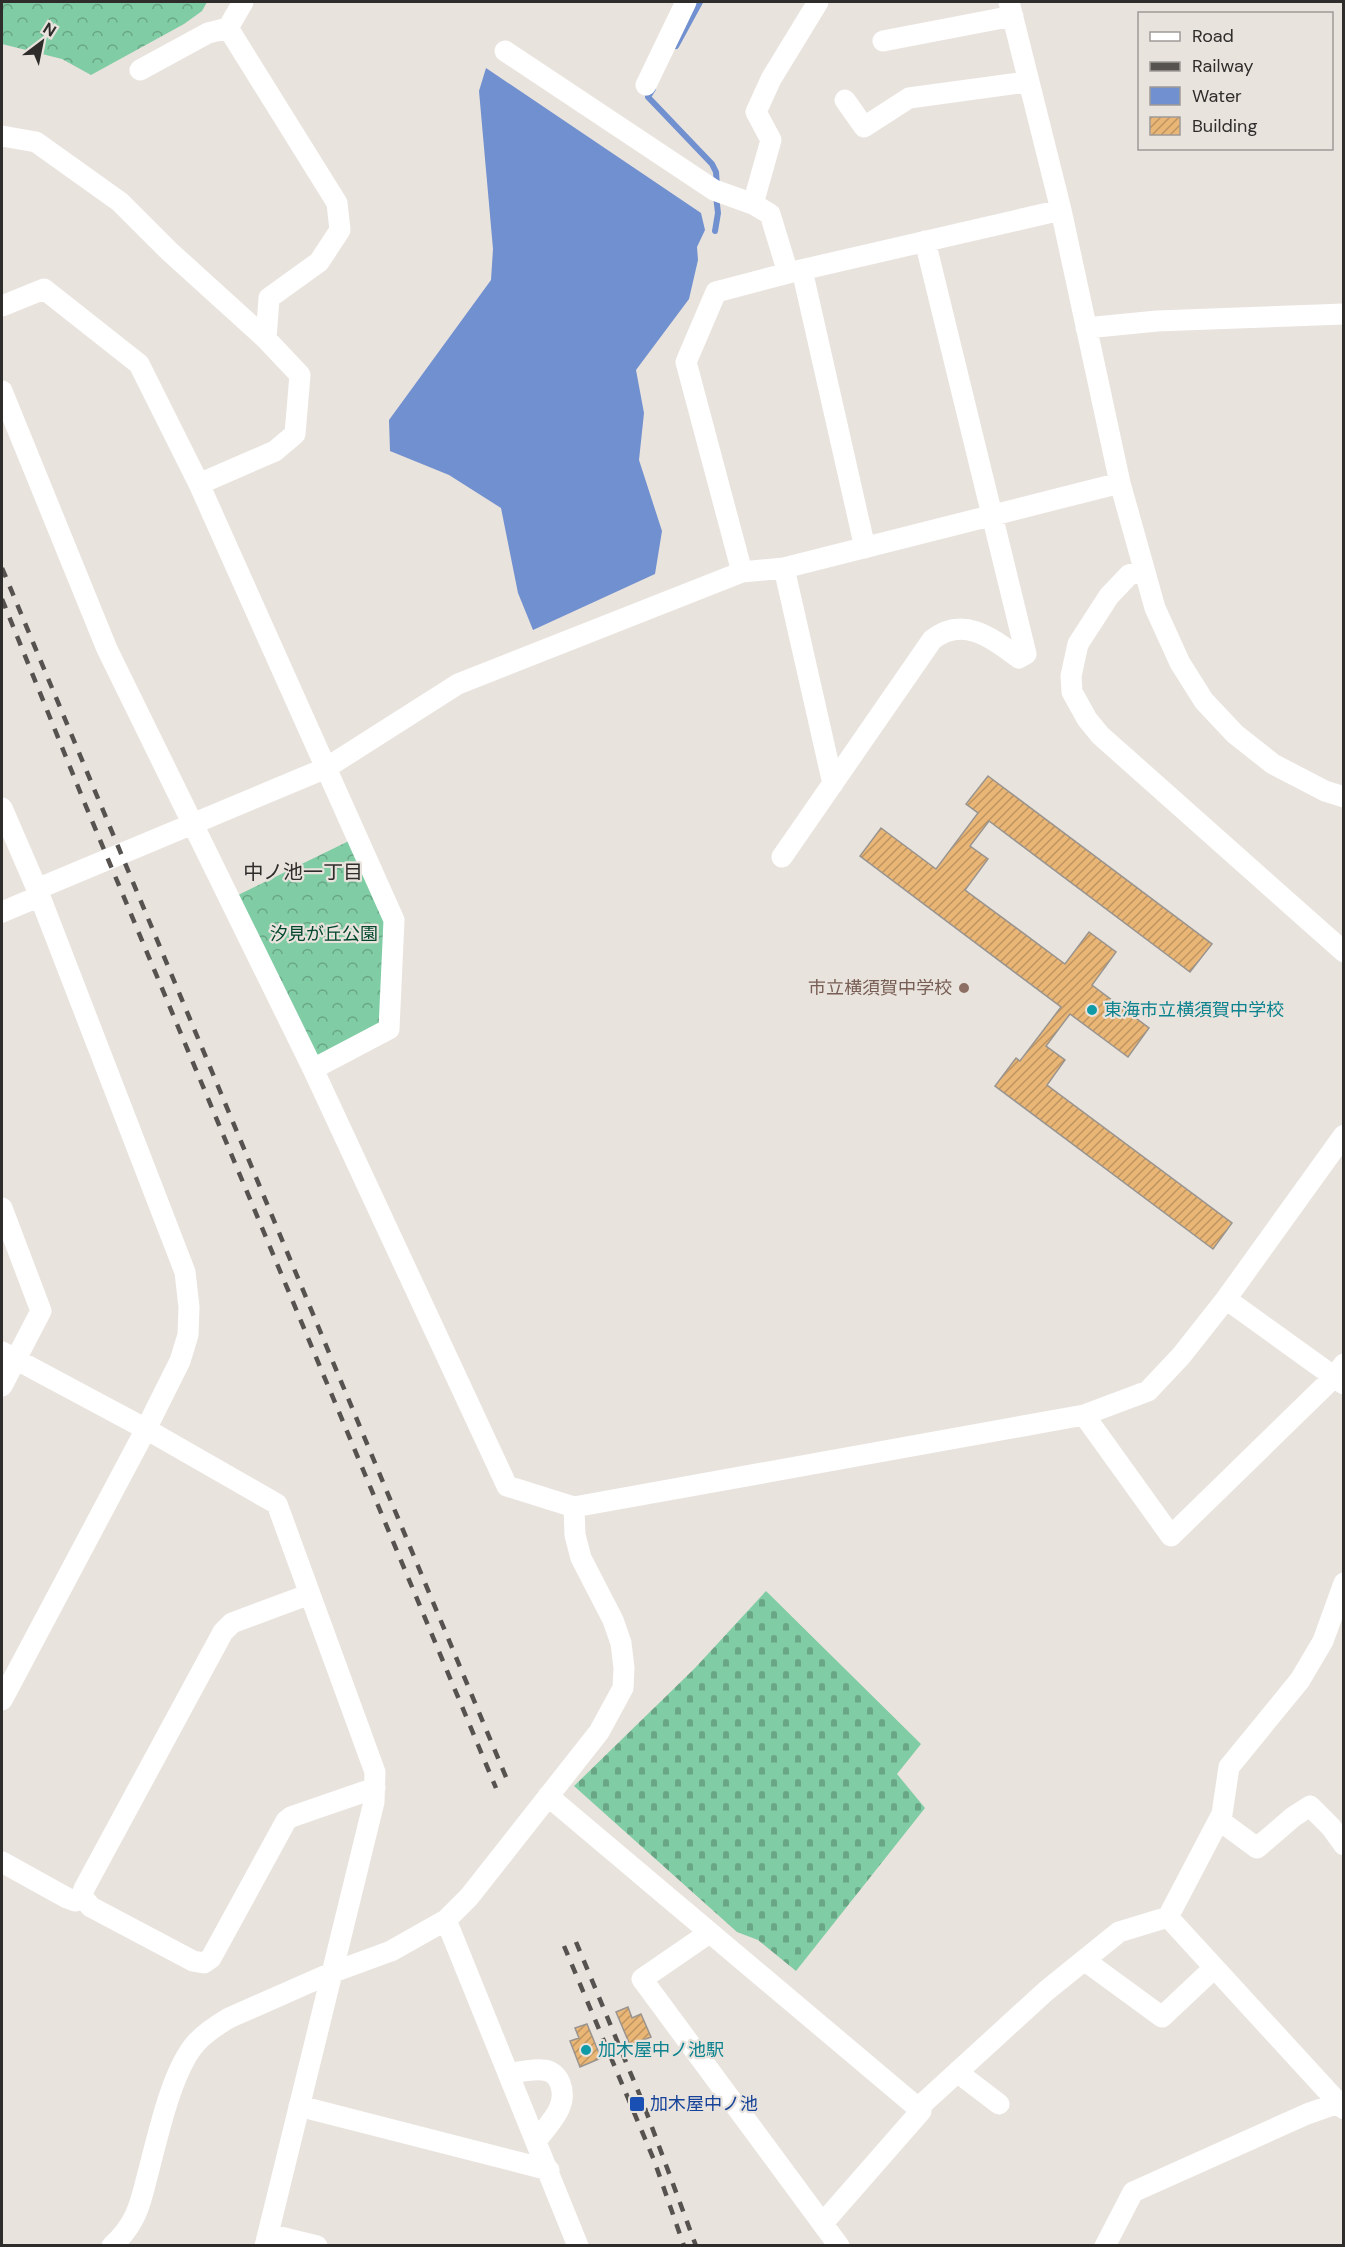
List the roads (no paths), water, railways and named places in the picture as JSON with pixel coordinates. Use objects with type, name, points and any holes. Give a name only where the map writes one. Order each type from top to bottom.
[{"type":"street","points":[[140,70],[208,33],[228,28],[243,2]]},
{"type":"street","points":[[646,85],[686,2]]},
{"type":"street","points":[[753,204],[771,140],[756,112],[771,79],[818,2]]},
{"type":"street","points":[[883,41],[1011,9],[1027,82],[1061,210],[1120,483],[1155,608],[1180,663],[1204,701],[1235,734],[1274,764],[1325,791],[1344,797]]},
{"type":"street","points":[[228,28],[337,203],[340,230],[318,262],[269,298],[266,339]]},
{"type":"street","points":[[505,51],[714,190],[753,204],[770,214],[795,271],[865,548]]},
{"type":"street","points":[[844,100],[864,127],[909,98],[1027,82]]},
{"type":"street","points":[[2,136],[36,142],[120,202],[169,251],[266,339],[300,375],[295,434],[275,451],[199,484]]},
{"type":"street","points":[[742,572],[686,362],[716,292],[795,271],[1061,210]]},
{"type":"street","points":[[782,856],[932,640],[951,629],[967,629],[993,639],[1019,658],[1026,654],[925,241]]},
{"type":"street","points":[[2,306],[44,290],[139,364],[199,484],[394,920],[389,1029],[313,1068]]},
{"type":"street","points":[[1086,328],[1157,321],[1344,314]]},
{"type":"street","points":[[2,391],[107,649],[186,828],[313,1068],[507,1486],[574,1507],[1084,1415],[1148,1391],[1181,1356],[1226,1299],[1344,1135]]},
{"type":"street","points":[[2,912],[64,877],[326,768],[458,684],[742,572],[784,568],[1120,483]]},
{"type":"street","points":[[784,568],[833,784]]},
{"type":"street","points":[[1144,571],[1129,575],[1109,596],[1078,644],[1071,676],[1072,692],[1079,706],[1100,735],[1344,952]]},
{"type":"street","points":[[2,808],[38,892],[185,1272],[189,1307],[188,1335],[180,1361],[2,1700]]},
{"type":"street","points":[[2,1208],[41,1311],[8,1356],[2,1386]]},
{"type":"street","points":[[1084,1415],[1171,1536],[1340,1375],[1226,1299]]},
{"type":"street","points":[[8,1356],[146,1429],[277,1504],[375,1772],[374,1802],[266,2240],[317,2246]]},
{"type":"street","points":[[112,2246],[124,2235],[138,2214],[170,2093],[195,2044],[216,2025],[229,2018],[331,1973],[391,1951],[446,1920],[469,1897],[599,1732],[623,1688],[624,1668],[621,1643],[581,1558],[575,1535],[574,1507]]},
{"type":"street","points":[[548,1796],[918,2108],[1046,1991],[1119,1932],[1168,1917],[1222,1814],[1229,1767],[1300,1680],[1338,1618],[1344,1583]]},
{"type":"street","points":[[310,1594],[227,1626],[82,1894],[91,1907],[193,1961],[204,1963],[211,1958],[286,1821],[291,1817],[375,1788]]},
{"type":"street","points":[[1219,1820],[1257,1848],[1293,1817],[1310,1806],[1331,1827],[1344,1845]]},
{"type":"street","points":[[2,1862],[67,1898],[75,1901],[84,1899]]},
{"type":"street","points":[[1105,2246],[1133,2192],[1307,2114],[1341,2104],[1168,1917]]},
{"type":"street","points":[[446,1920],[578,2246]]},
{"type":"street","points":[[709,1933],[642,1979],[839,2246]]},
{"type":"street","points":[[1084,1960],[1162,2017],[1214,1968]]},
{"type":"street","points":[[509,2074],[541,2069],[559,2079],[563,2092],[562,2103],[537,2140]]},
{"type":"street","points":[[957,2073],[999,2104]]},
{"type":"street","points":[[299,2106],[549,2170]]},
{"type":"street","points":[[823,2223],[921,2111]]},
{"type":"water","points":[[486,68],[701,213],[705,230],[697,247],[698,260],[689,299],[636,370],[644,413],[639,460],[662,531],[655,574],[533,630],[518,593],[501,508],[449,475],[390,451],[389,420],[491,280],[493,249],[479,91]]},
{"type":"waterway","points":[[676,46],[700,2]]},
{"type":"waterway","points":[[653,89],[648,97],[712,164],[716,172],[717,186]]},
{"type":"waterway","points":[[715,231],[718,213],[716,196]]},
{"type":"railway","points":[[2,568],[508,1782]]},
{"type":"railway","points":[[2,599],[85,804],[496,1788]]},
{"type":"railway","points":[[576,1942],[643,2103],[696,2246]]},
{"type":"railway","points":[[564,1946],[654,2160],[684,2246]]},
{"type":"place","name":"市立横須賀中学校","points":[[964,988]]},
{"type":"place","name":"東海市立横須賀中学校","points":[[1092,1010]]},
{"type":"place","name":"加木屋中ノ池駅","points":[[586,2050]]},
{"type":"place","name":"加木屋中ノ池","points":[[637,2104]]},
{"type":"district","name":"中ノ池一丁目","points":[[303,872]]},
{"type":"park label","name":"汐見が丘公園","points":[[324,934]]}]
